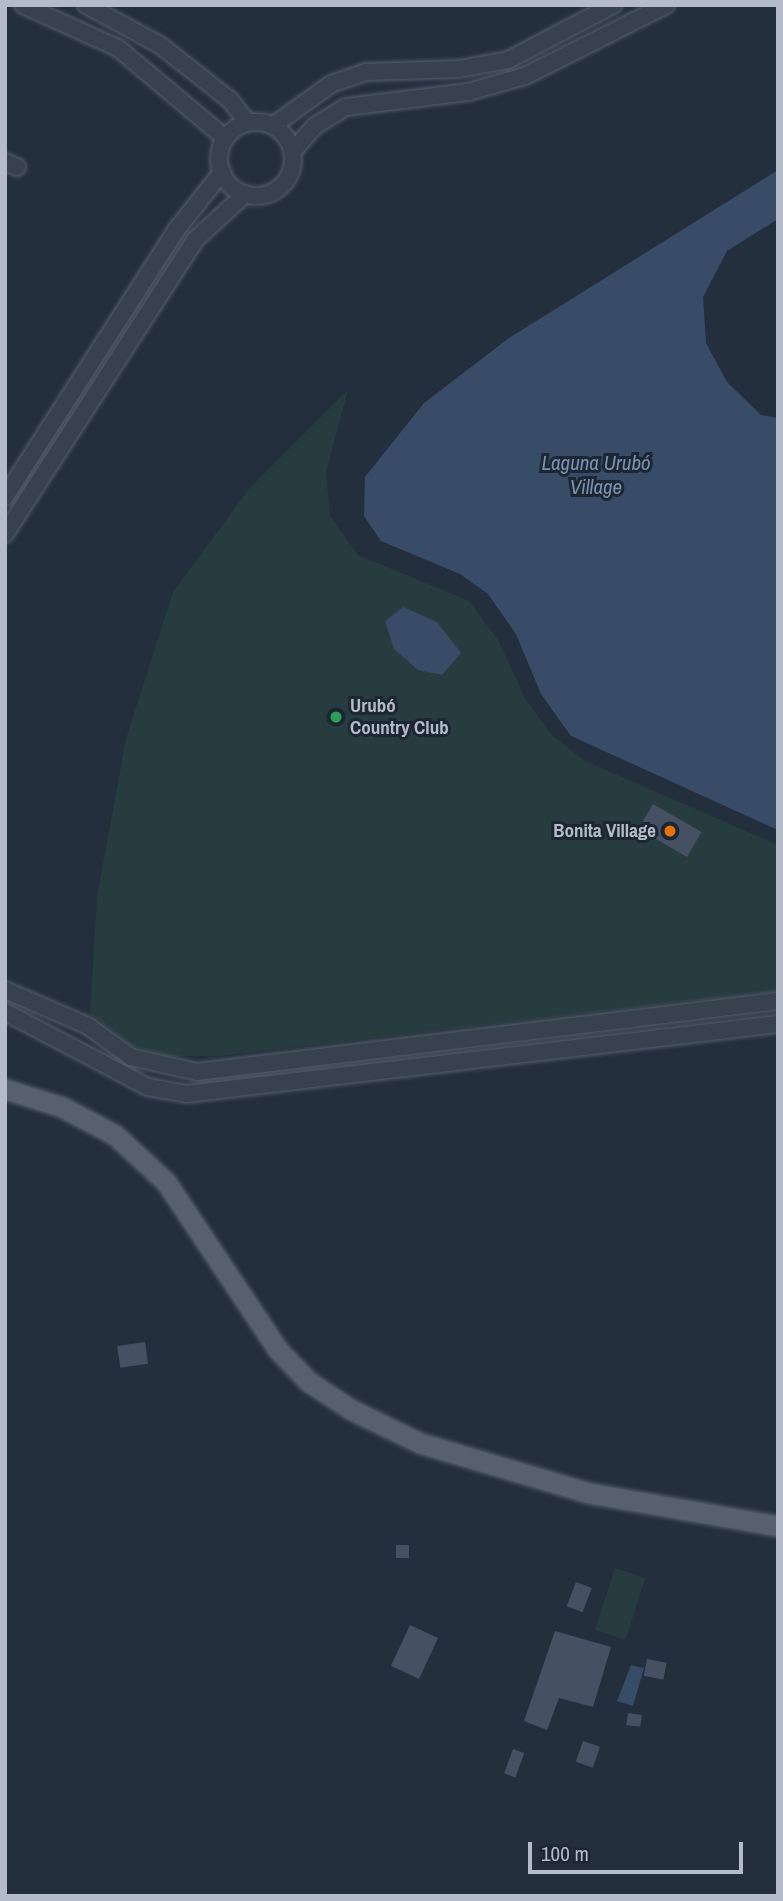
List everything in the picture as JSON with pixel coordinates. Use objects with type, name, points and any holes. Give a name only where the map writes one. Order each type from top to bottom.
[{"type":"main road","points":[[5,1089],[62,1107],[116,1135],[166,1182],[278,1350],[309,1382],[352,1410],[420,1443],[589,1493],[778,1526]]},
{"type":"street","points":[[86,5],[160,45],[230,100],[247,122]]},
{"type":"street","points":[[5,497],[170,240],[222,172],[225,138],[247,122],[274,125],[342,80],[365,72],[421,72],[508,60],[613,5]]},
{"type":"street","points":[[27,6],[118,48],[225,138]]},
{"type":"street","points":[[5,534],[195,240],[245,194],[272,192],[284,184],[293,152],[314,126],[346,107],[421,95],[468,92],[525,76],[664,6]]},
{"type":"street","points":[[421,72],[421,95]]},
{"type":"street","points":[[274,125],[293,152]]},
{"type":"street","points":[[222,172],[245,194]]},
{"type":"street","points":[[5,989],[36,999],[131,1057],[165,1070],[197,1072],[778,1001]]},
{"type":"street","points":[[728,1007],[730,1029]]},
{"type":"street","points":[[5,1012],[160,1089],[186,1094],[778,1024]]},
{"type":"street","points":[[160,1089],[165,1070]]},
{"type":"green space","name":"Urubó Country Club","points":[[348,390],[326,472],[330,516],[358,555],[469,601],[498,640],[526,700],[551,734],[583,760],[778,845],[778,991],[220,1056],[167,1056],[132,1045],[90,1014],[97,897],[126,739],[173,592],[249,489]]},
{"type":"green space","points":[[615,1568],[645,1578],[625,1640],[595,1630]]},
{"type":"water","name":"Laguna Urubó Village","points":[[778,170],[778,219],[727,251],[703,297],[706,343],[727,382],[761,415],[778,418],[778,830],[571,736],[541,694],[516,634],[488,594],[460,574],[381,541],[364,516],[365,477],[424,403],[509,338]]},
{"type":"water","points":[[403,607],[437,622],[461,653],[442,675],[418,670],[394,649],[385,621]]},
{"type":"water","points":[[631,1665],[644,1668],[633,1706],[617,1701]]},
{"type":"building","name":"Bonita Village","points":[[653,804],[701,832],[687,857],[638,829]]},
{"type":"building","points":[[145,1342],[148,1364],[120,1368],[117,1346]]},
{"type":"building","points":[[396,1545],[409,1545],[409,1558],[396,1558]]},
{"type":"building","points":[[576,1582],[592,1588],[583,1612],[567,1606]]},
{"type":"building","points":[[410,1625],[438,1638],[419,1679],[391,1666]]},
{"type":"building","points":[[555,1631],[611,1647],[593,1707],[559,1698],[547,1730],[524,1721]]},
{"type":"building","points":[[647,1659],[667,1663],[663,1680],[644,1676]]},
{"type":"building","points":[[628,1713],[642,1715],[640,1727],[626,1725]]},
{"type":"building","points":[[583,1741],[600,1747],[593,1768],[576,1762]]},
{"type":"building","points":[[513,1749],[524,1753],[515,1778],[504,1773]]},
{"type":"place","name":"Urubó Country Club","points":[[336,717]]},
{"type":"place","name":"Bonita Village","points":[[670,831]]}]
